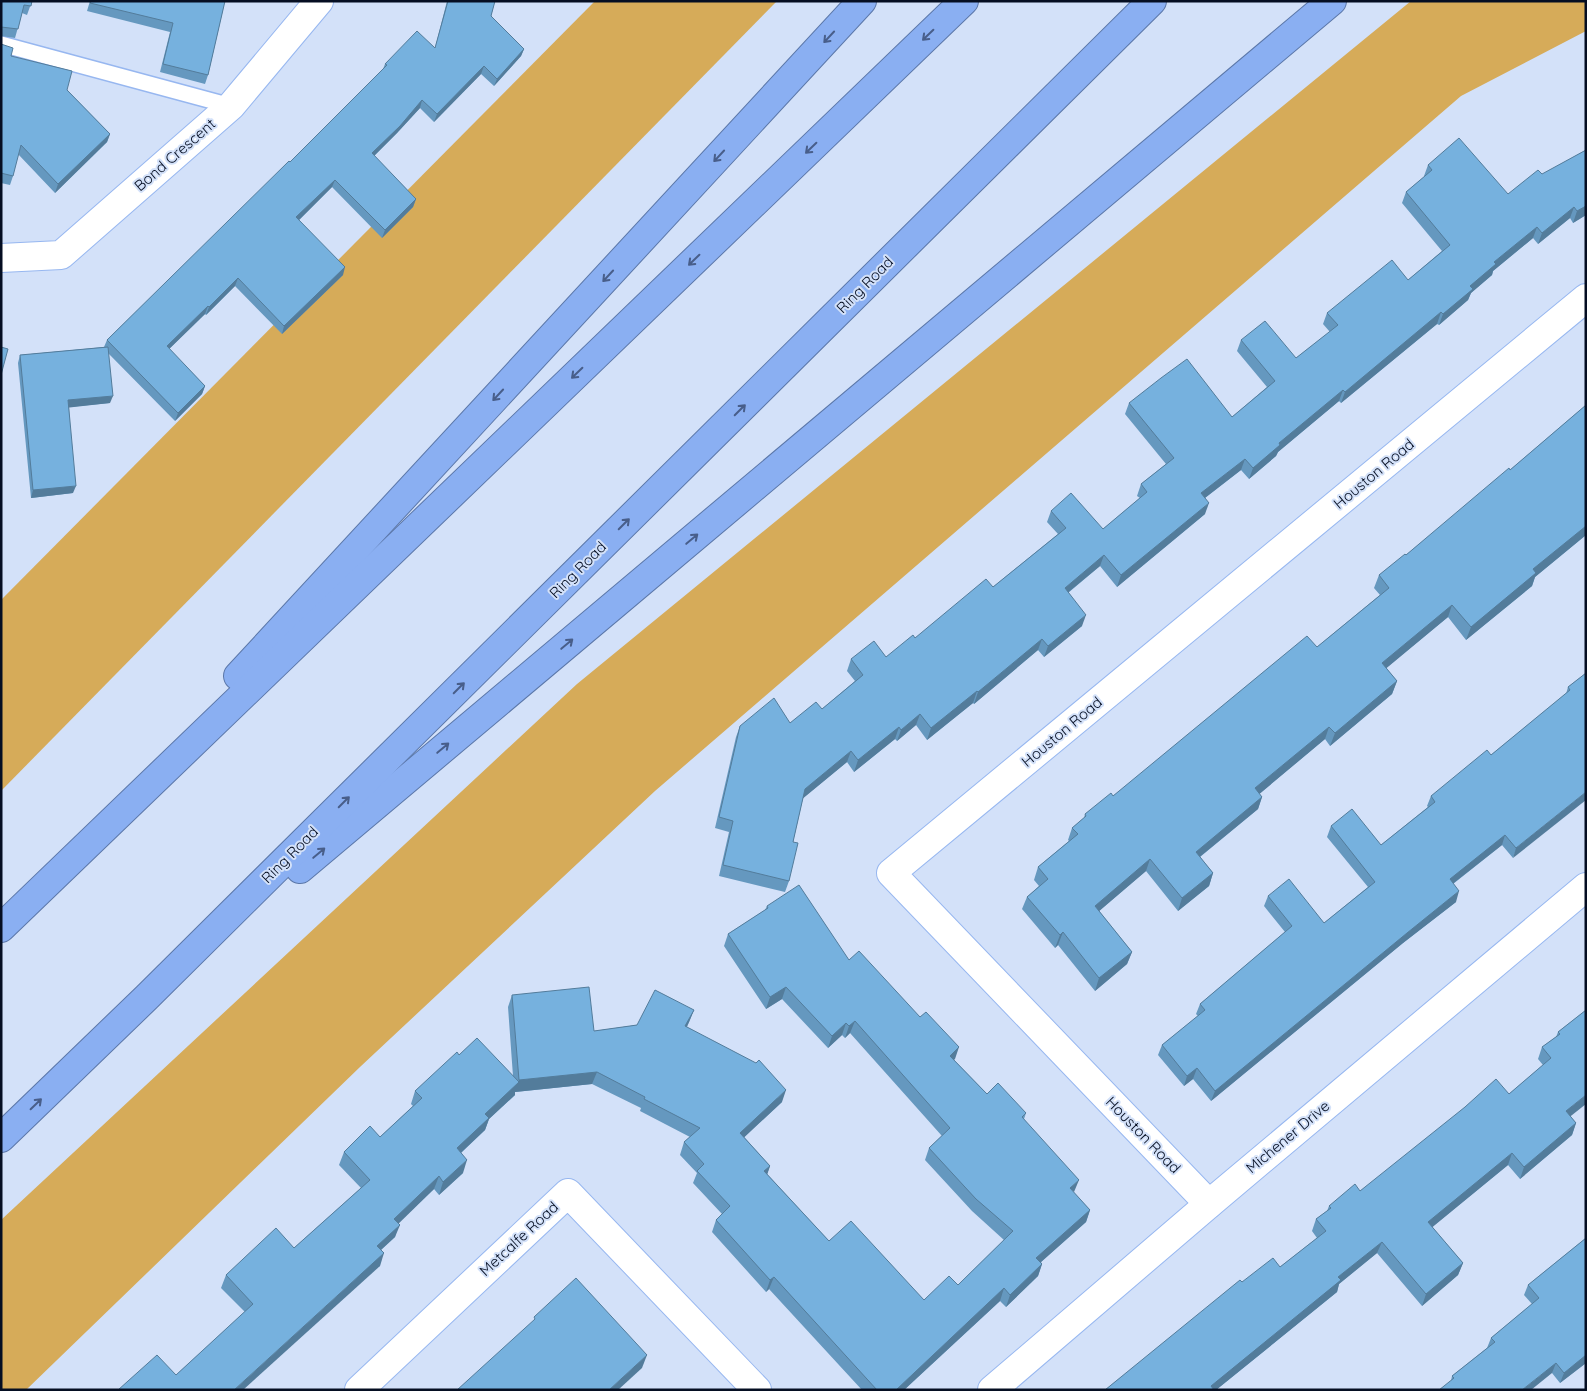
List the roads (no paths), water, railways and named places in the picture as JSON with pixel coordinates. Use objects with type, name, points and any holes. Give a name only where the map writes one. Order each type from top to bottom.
[{"type":"highway","points":[[40,890],[862,1]]},
{"type":"highway","points":[[1,928],[964,1]]},
{"type":"highway","name":"Ring Road","points":[[1,1138],[147,997],[1152,1]]},
{"type":"highway","points":[[147,997],[1332,1]]},
{"type":"street","name":"Bond Crescent","points":[[1,258],[61,255],[231,106],[319,1]]},
{"type":"street","name":"Houston Road","points":[[1209,1204],[892,873],[1586,298]]},
{"type":"street","name":"Michener Drive","points":[[992,1390],[1209,1204],[1586,887]]},
{"type":"street","name":"Metcalfe Road","points":[[359,1390],[568,1193],[757,1390]]},
{"type":"lane","points":[[1,44],[231,106]]}]
